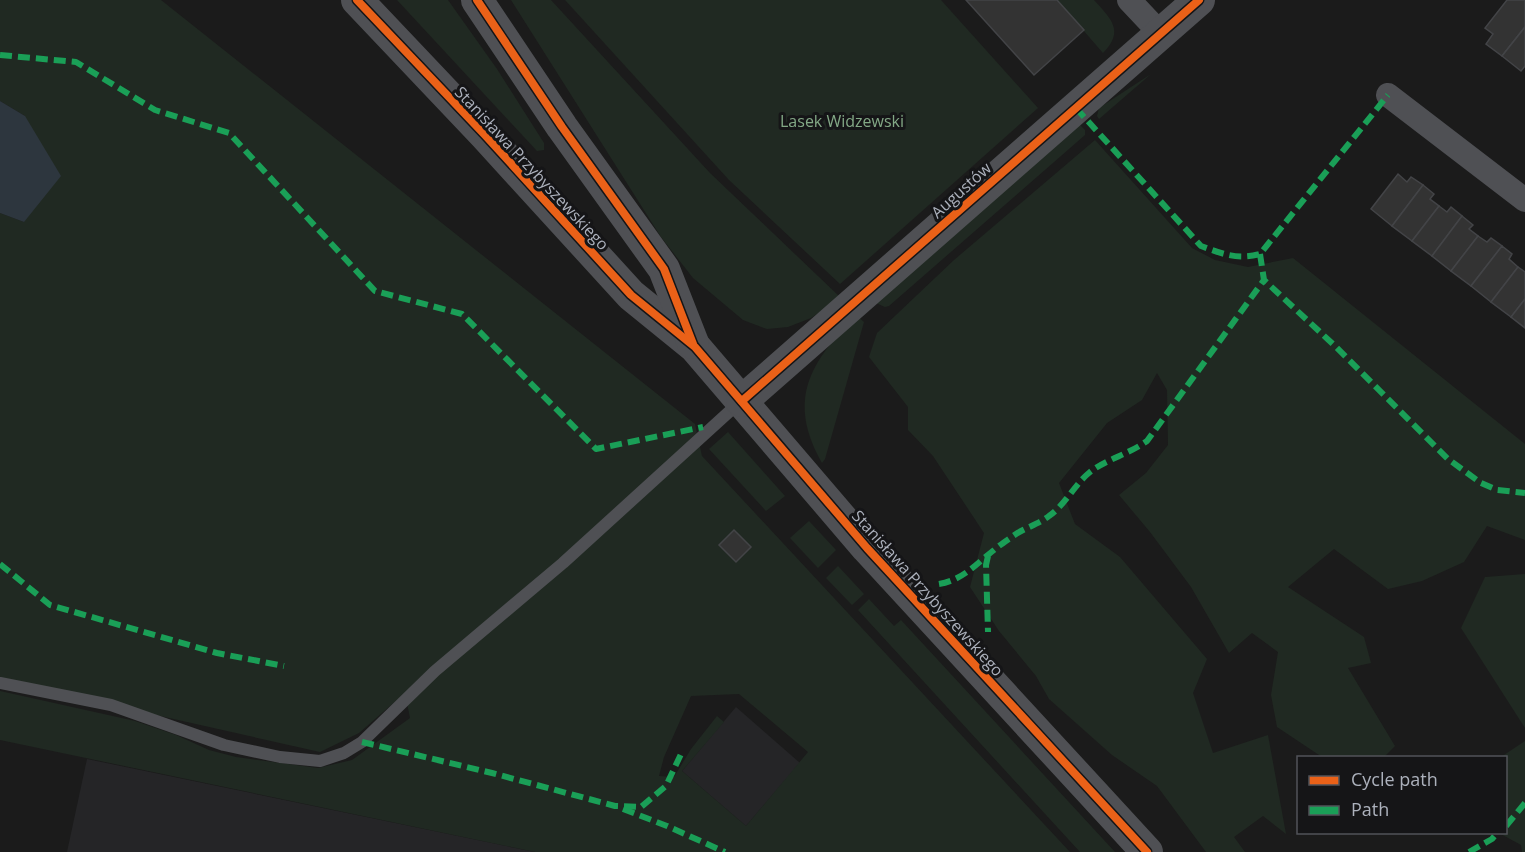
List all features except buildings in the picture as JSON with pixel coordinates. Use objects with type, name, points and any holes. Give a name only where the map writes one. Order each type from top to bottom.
[{"type":"street","name":"Stanisława Przybyszewskiego","points":[[357,0],[485,135],[631,295],[695,347],[867,548],[1147,852]]},
{"type":"street","name":"Stanisława Przybyszewskiego","points":[[477,0],[562,127],[664,269],[695,347]]},
{"type":"street","points":[[1129,0],[1161,34]]},
{"type":"street","name":"Augustów","points":[[742,401],[1199,0]]},
{"type":"street","points":[[1388,95],[1525,200]]},
{"type":"lane","points":[[0,683],[111,705],[224,745],[280,757],[320,761],[344,753],[371,734],[435,671],[563,563],[742,401]]},
{"type":"shaded area","points":[[0,101],[25,116],[61,176],[24,222],[0,213]]},
{"type":"shaded area","points":[[736,707],[800,763],[746,826],[682,771]]},
{"type":"shaded area","points":[[87,759],[535,852],[67,852]]},
{"type":"green space","points":[[0,0],[161,0],[695,424],[702,456],[1070,852],[535,852],[0,740],[0,691],[135,721],[176,735],[209,750],[236,757],[318,768],[352,760],[410,718],[405,693],[359,733],[320,752],[0,680],[0,213],[24,222],[25,116],[0,101]],"holes":[[[739,694],[808,752],[746,826],[682,771],[724,722],[717,716],[691,749],[674,777],[659,776],[664,757],[691,696]]]},
{"type":"green space","points":[[397,0],[448,0],[497,69],[544,143],[544,150],[537,151]]},
{"type":"green space","points":[[511,0],[551,0],[710,173],[841,298],[811,318],[788,327],[767,329],[743,320],[693,278],[661,237]]},
{"type":"green space","name":"Lasek Widzewski","points":[[565,0],[941,0],[1038,108],[840,284],[729,180]]},
{"type":"green space","points":[[1057,0],[1094,0],[1113,25],[1113,38],[1103,53]]},
{"type":"green space","points":[[1151,74],[1099,119],[1097,116],[1099,108]]},
{"type":"green space","points":[[1079,124],[1085,130],[1085,135],[889,306],[885,307],[876,303]]},
{"type":"green space","points":[[1095,140],[1192,248],[1215,260],[1248,267],[1293,258],[1525,444],[1525,540],[1487,526],[1464,562],[1422,581],[1388,589],[1334,549],[1288,587],[1364,637],[1371,663],[1348,668],[1395,746],[1385,756],[1320,756],[1277,727],[1271,695],[1278,652],[1252,633],[1229,653],[1191,587],[1119,495],[1146,473],[1168,445],[1167,390],[1157,373],[1142,400],[1107,423],[1059,483],[1075,524],[1120,557],[1207,659],[1193,693],[1213,753],[1268,735],[1286,834],[1263,816],[1234,837],[1245,852],[1206,852],[1157,786],[1112,755],[1049,699],[1036,676],[999,631],[970,587],[984,533],[933,456],[908,430],[908,407],[869,357],[877,333],[954,260]]},
{"type":"green space","points":[[857,316],[864,322],[822,463],[811,440],[806,420],[805,401],[808,383],[827,349]]},
{"type":"green space","points":[[728,432],[785,496],[766,511],[709,449]]},
{"type":"green space","points":[[809,521],[836,550],[818,568],[790,538]]},
{"type":"green space","points":[[838,566],[864,594],[852,605],[826,578]]},
{"type":"green space","points":[[1525,574],[1525,728],[1461,628],[1485,577]]},
{"type":"green space","points":[[869,599],[894,626],[901,620],[1115,852],[1080,852],[858,610]]},
{"type":"green space","points":[[1525,741],[1525,852],[1522,852],[1521,845],[1501,834],[1507,834],[1507,756],[1502,756]]},
{"type":"marked path","points":[[0,55],[76,62],[155,110],[229,133],[375,291],[462,314],[596,449],[703,427]]},
{"type":"marked path","points":[[1076,108],[1201,246],[1223,254],[1244,256],[1260,254],[1388,95]]},
{"type":"marked path","points":[[1260,254],[1264,280],[1335,346],[1448,459],[1481,483],[1497,490],[1525,493]]},
{"type":"marked path","points":[[939,584],[962,575],[1016,534],[1049,516],[1090,472],[1147,441],[1264,280]]},
{"type":"marked path","points":[[988,556],[986,565],[988,632]]},
{"type":"marked path","points":[[0,564],[50,605],[217,653],[284,666]]},
{"type":"marked path","points":[[362,742],[492,773],[615,806],[641,807],[666,786],[681,754]]},
{"type":"marked path","points":[[1507,825],[1525,803]]},
{"type":"marked path","points":[[623,809],[725,852]]},
{"type":"marked path","points":[[1469,852],[1492,839],[1496,834]]},
{"type":"cycle path","points":[[357,0],[485,135],[631,295],[695,347],[867,548],[1147,852]]},
{"type":"cycle path","points":[[477,0],[562,127],[664,269],[693,344]]},
{"type":"cycle path","points":[[742,401],[1199,0]]}]
